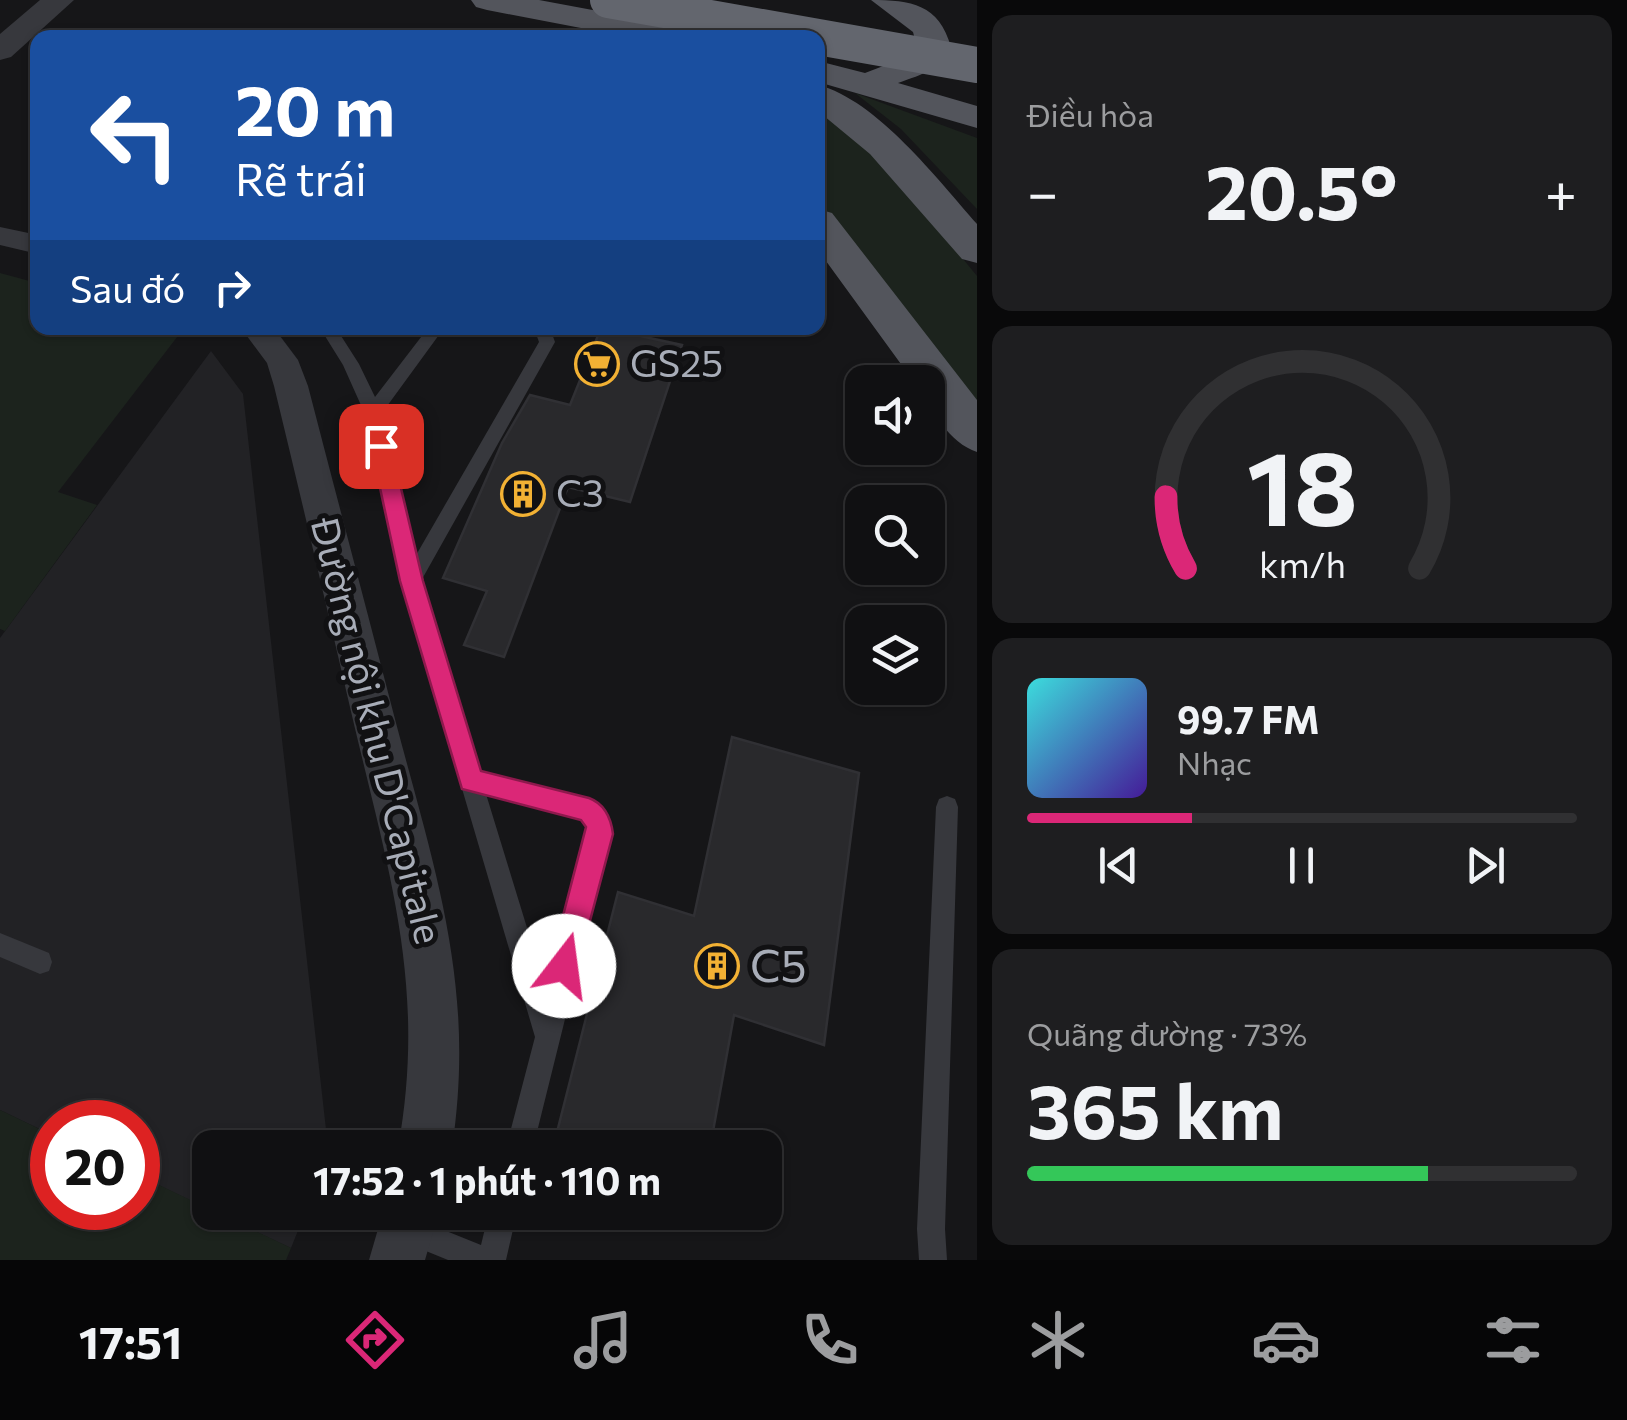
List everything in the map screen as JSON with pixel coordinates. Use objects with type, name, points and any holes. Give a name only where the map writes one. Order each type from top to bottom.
[{"type":"highway","points":[[608,0],[778,30]]},
{"type":"highway","points":[[875,5],[958,26]]},
{"type":"highway","points":[[825,38],[977,65]]},
{"type":"main road","points":[[486,0],[648,30]]},
{"type":"main road","points":[[859,82],[900,73],[924,62],[934,47],[929,28],[875,5]]},
{"type":"main road","points":[[825,73],[977,117]]},
{"type":"main road","points":[[825,100],[838,107],[912,175],[977,250]]},
{"type":"main road","points":[[825,231],[977,434]]},
{"type":"street","points":[[0,50],[59,0]]},
{"type":"street","points":[[0,236],[30,243]]},
{"type":"street","name":"Đường nội khu D'Capitale","points":[[262,335],[282,360],[292,386],[422,910],[438,1010],[438,1066],[428,1130]]},
{"type":"lane","points":[[332,335],[373,412],[412,581],[546,1032]]},
{"type":"lane","points":[[373,412],[431,335]]},
{"type":"lane","points":[[412,581],[548,342],[545,335]]},
{"type":"lane","points":[[471,780],[589,810],[598,822],[600,834],[523,1130]]},
{"type":"lane","points":[[934,1260],[931,1229],[947,807]]},
{"type":"lane","points":[[0,945],[40,962]]},
{"type":"lane","points":[[492,1260],[500,1230]]},
{"type":"lane","points":[[405,1234],[483,1260]]},
{"type":"shaded area","points":[[855,93],[977,138],[977,209],[901,129]]},
{"type":"shaded area","points":[[825,115],[884,165],[977,276],[977,411],[945,371],[945,365],[941,365],[825,219]]},
{"type":"shaded area","points":[[0,273],[30,281],[30,335],[179,335],[58,492],[97,505],[5,631],[0,629]]},
{"type":"shaded area","points":[[211,351],[243,394],[326,1130],[192,1130],[192,1201],[160,1186],[160,1100],[30,1100],[30,1124],[0,1110],[0,638]]},
{"type":"shaded area","points":[[0,1110],[30,1124],[30,1230],[160,1230],[160,1185],[192,1201],[192,1230],[253,1230],[291,1248],[286,1260],[0,1260]]},
{"type":"shaded area","points":[[252,1230],[298,1230],[291,1248]]},
{"type":"building","name":"C3","points":[[598,335],[636,335],[682,345],[630,502],[568,487],[504,657],[464,645],[487,591],[443,578],[502,443],[530,395],[570,405]]},
{"type":"building","name":"C5","points":[[732,737],[859,773],[824,1045],[734,1015],[713,1130],[558,1130],[618,892],[694,916]]},
{"type":"place","name":"GS25","points":[[597,364]]},
{"type":"place","name":"C3","points":[[523,494]]},
{"type":"place","name":"C5","points":[[717,966]]},
{"type":"route","points":[[381,446],[412,581],[471,780],[589,810],[598,822],[600,834],[564,966]]}]
